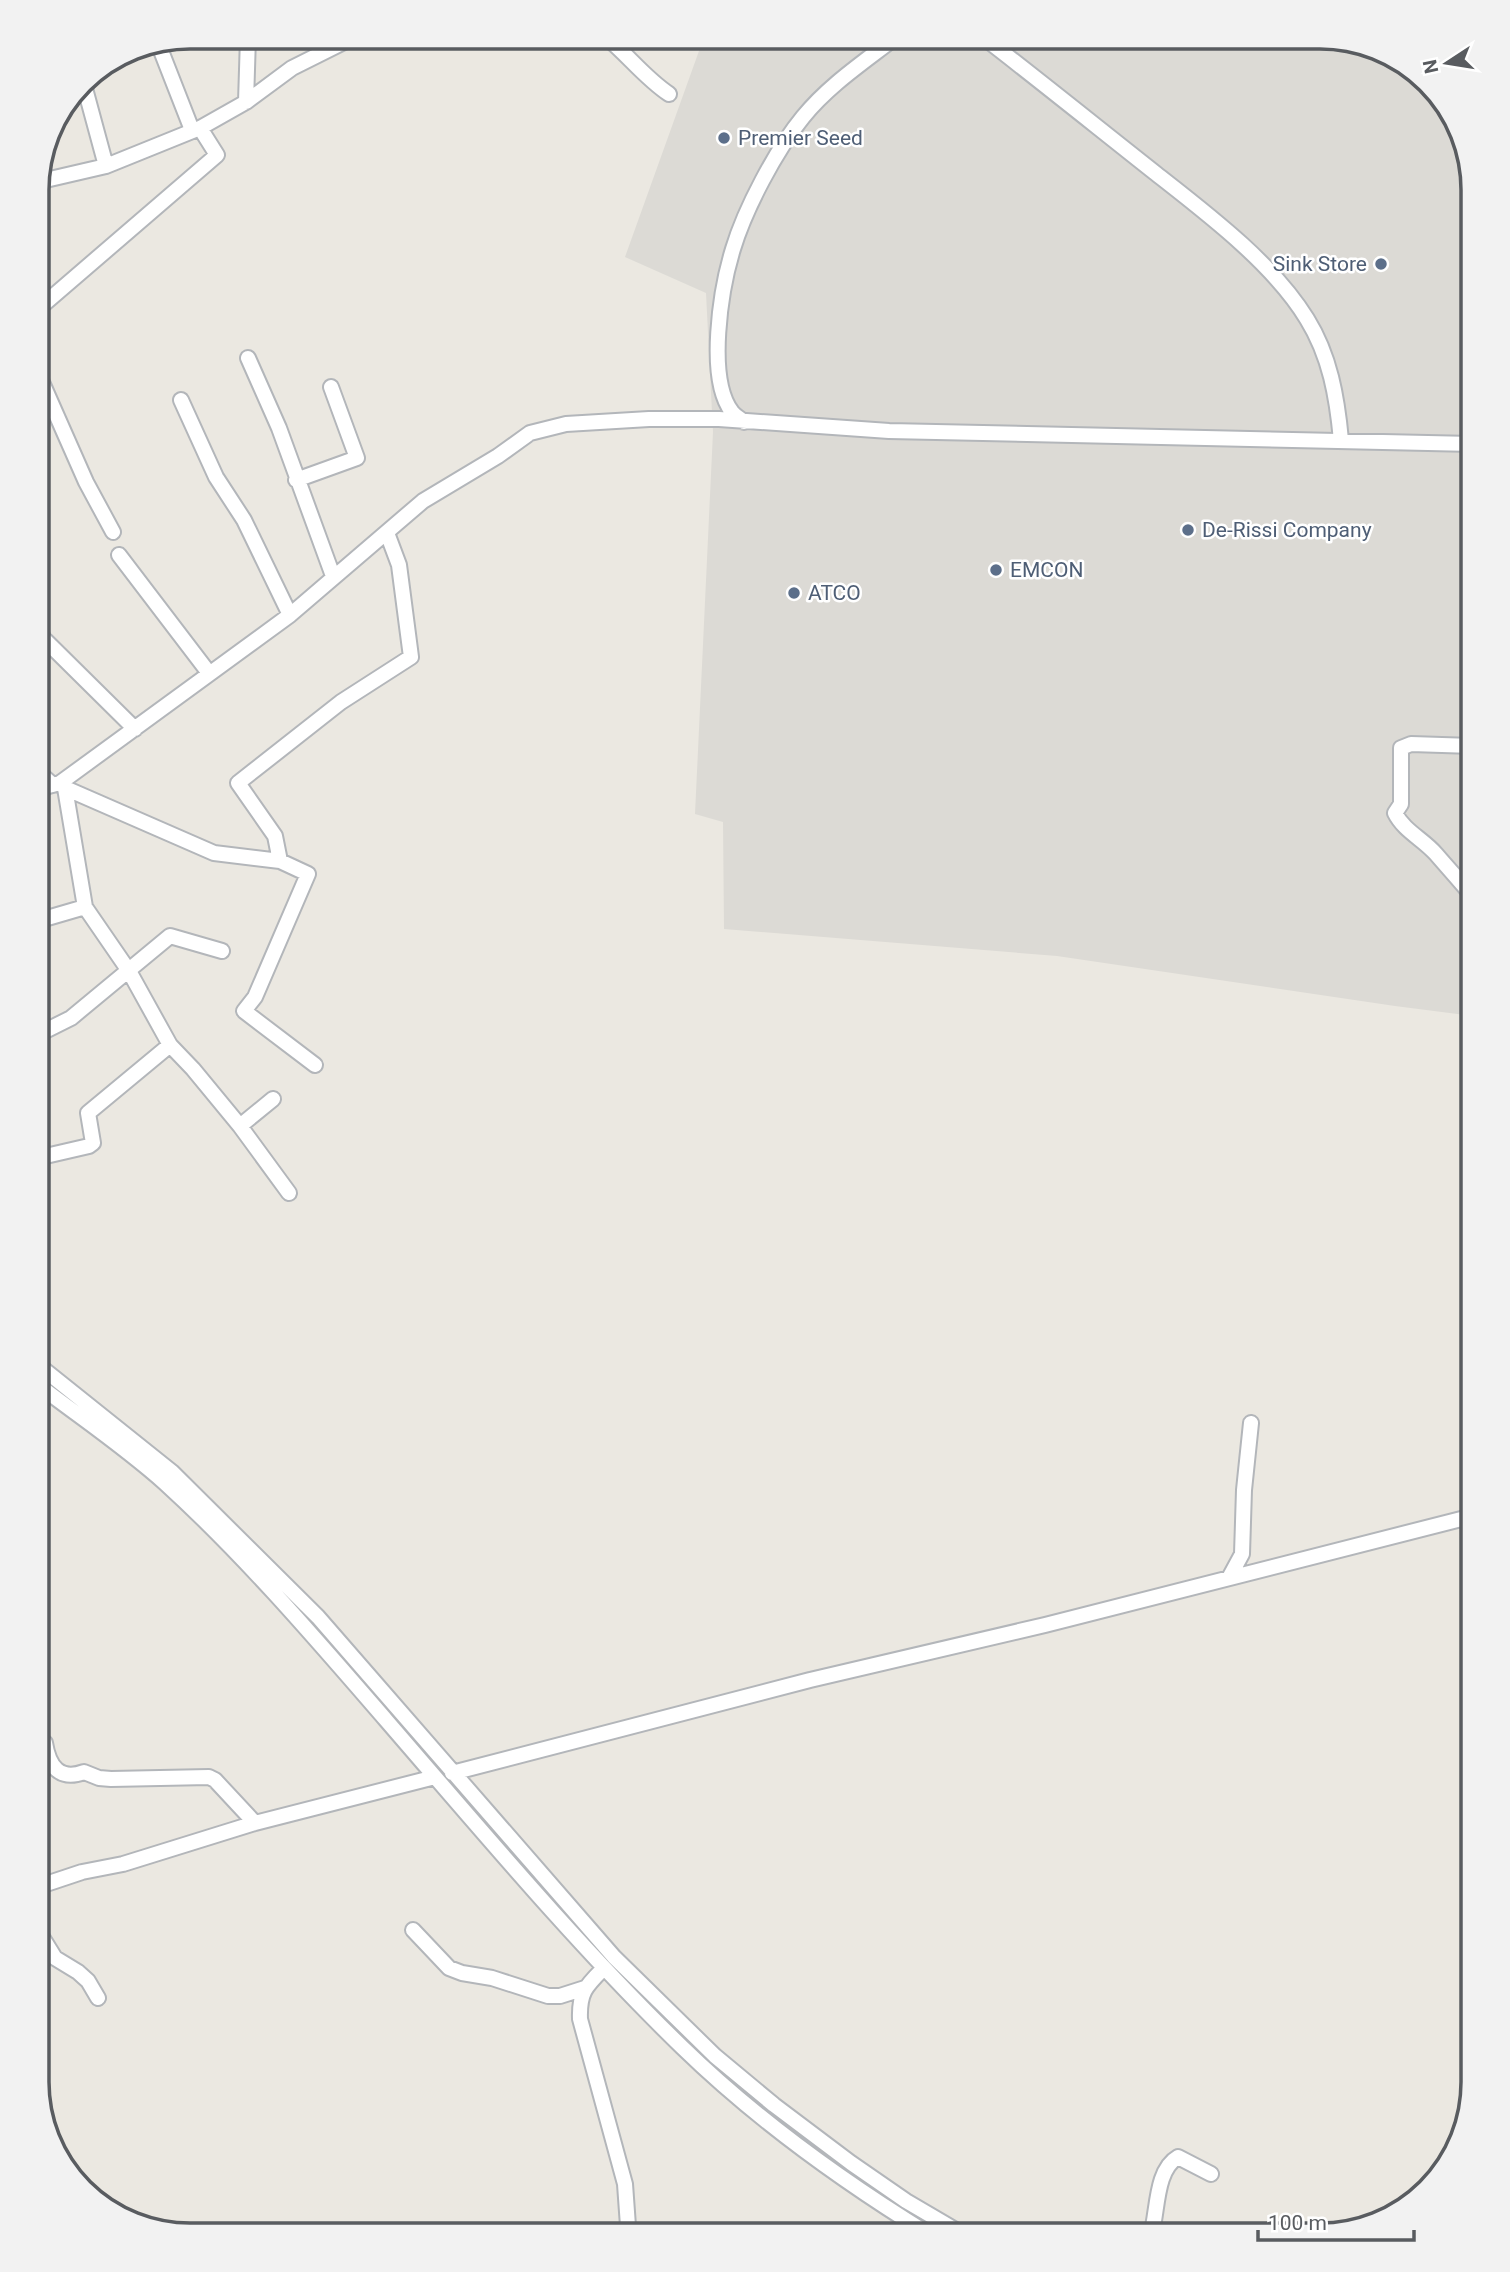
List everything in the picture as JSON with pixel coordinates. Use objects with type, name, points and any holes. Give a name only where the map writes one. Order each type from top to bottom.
[{"type":"street","points":[[246,102],[248,49]]},
{"type":"street","points":[[49,179],[106,166],[196,129],[246,102],[292,68],[330,49]]},
{"type":"street","points":[[621,49],[648,78],[669,94]]},
{"type":"street","points":[[744,422],[732,412],[721,387],[718,367],[718,337],[724,287],[733,248],[765,178],[802,118],[822,94],[880,49]]},
{"type":"street","points":[[998,49],[1214,220],[1284,288],[1307,319],[1325,356],[1337,396],[1341,440]]},
{"type":"street","points":[[49,300],[217,155],[196,129],[162,52]]},
{"type":"street","points":[[87,94],[106,166]]},
{"type":"street","points":[[248,358],[278,428],[333,576]]},
{"type":"street","points":[[296,480],[358,458],[331,387]]},
{"type":"street","points":[[49,398],[86,482],[113,532]]},
{"type":"street","points":[[181,400],[216,477],[244,520],[290,615]]},
{"type":"street","points":[[49,787],[59,785],[290,615],[423,500],[498,456],[530,433],[566,424],[719,419],[890,431],[1461,444]]},
{"type":"street","points":[[280,861],[275,836],[238,783],[341,702],[411,657],[399,565],[387,533]]},
{"type":"street","points":[[120,555],[209,673]]},
{"type":"street","points":[[49,644],[135,729]]},
{"type":"street","points":[[1461,746],[1411,744],[1401,748],[1401,804],[1395,813],[1402,825],[1436,854],[1461,884]]},
{"type":"street","points":[[49,779],[214,853],[280,861],[308,874],[255,997],[244,1011],[315,1065]]},
{"type":"street","points":[[59,785],[85,907],[129,971],[170,1045],[240,1126],[289,1193]]},
{"type":"street","points":[[49,918],[85,907]]},
{"type":"street","points":[[49,1029],[71,1018],[170,936],[222,951]]},
{"type":"street","points":[[49,1155],[93,1143],[88,1113],[170,1045]]},
{"type":"street","points":[[240,1126],[273,1098]]},
{"type":"street","points":[[49,1374],[172,1472],[318,1617],[614,1956],[696,2038],[774,2105],[862,2171],[944,2223]]},
{"type":"street","points":[[49,1393],[164,1482],[237,1554],[309,1631],[604,1968],[684,2049],[744,2102],[861,2191],[911,2223]]},
{"type":"street","points":[[1229,1578],[1242,1554],[1244,1490],[1251,1423]]},
{"type":"street","points":[[452,1773],[810,1680],[1045,1625],[1461,1519]]},
{"type":"street","points":[[1242,1554],[1264,1570]]},
{"type":"street","points":[[49,1759],[59,1773],[72,1777],[84,1772],[111,1779],[209,1777],[256,1823]]},
{"type":"street","points":[[49,1883],[82,1872],[123,1864],[256,1823],[435,1777]]},
{"type":"street","points":[[566,1925],[579,1916]]},
{"type":"street","points":[[413,1930],[449,1968],[462,1973],[492,1978],[548,1996],[560,1996],[585,1988]]},
{"type":"street","points":[[49,1948],[55,1958],[88,1981],[98,1998]]},
{"type":"street","points":[[604,1968],[585,1988],[579,2002],[580,2018],[625,2184],[628,2223]]},
{"type":"street","points":[[1153,2223],[1157,2198],[1169,2163],[1178,2157],[1211,2174]]},
{"type":"shaded area","points":[[700,49],[1329,49],[1374,60],[1412,83],[1412,98],[1427,98],[1450,136],[1460,172],[1461,190],[1461,1014],[1057,956],[724,929],[723,822],[695,814],[713,432],[706,293],[625,257]]},
{"type":"place","name":"Premier Seed","points":[[724,138]]},
{"type":"place","name":"Sink Store","points":[[1381,264]]},
{"type":"place","name":"De-Rissi Company","points":[[1188,530]]},
{"type":"place","name":"EMCON","points":[[996,570]]},
{"type":"place","name":"ATCO","points":[[794,593]]}]
